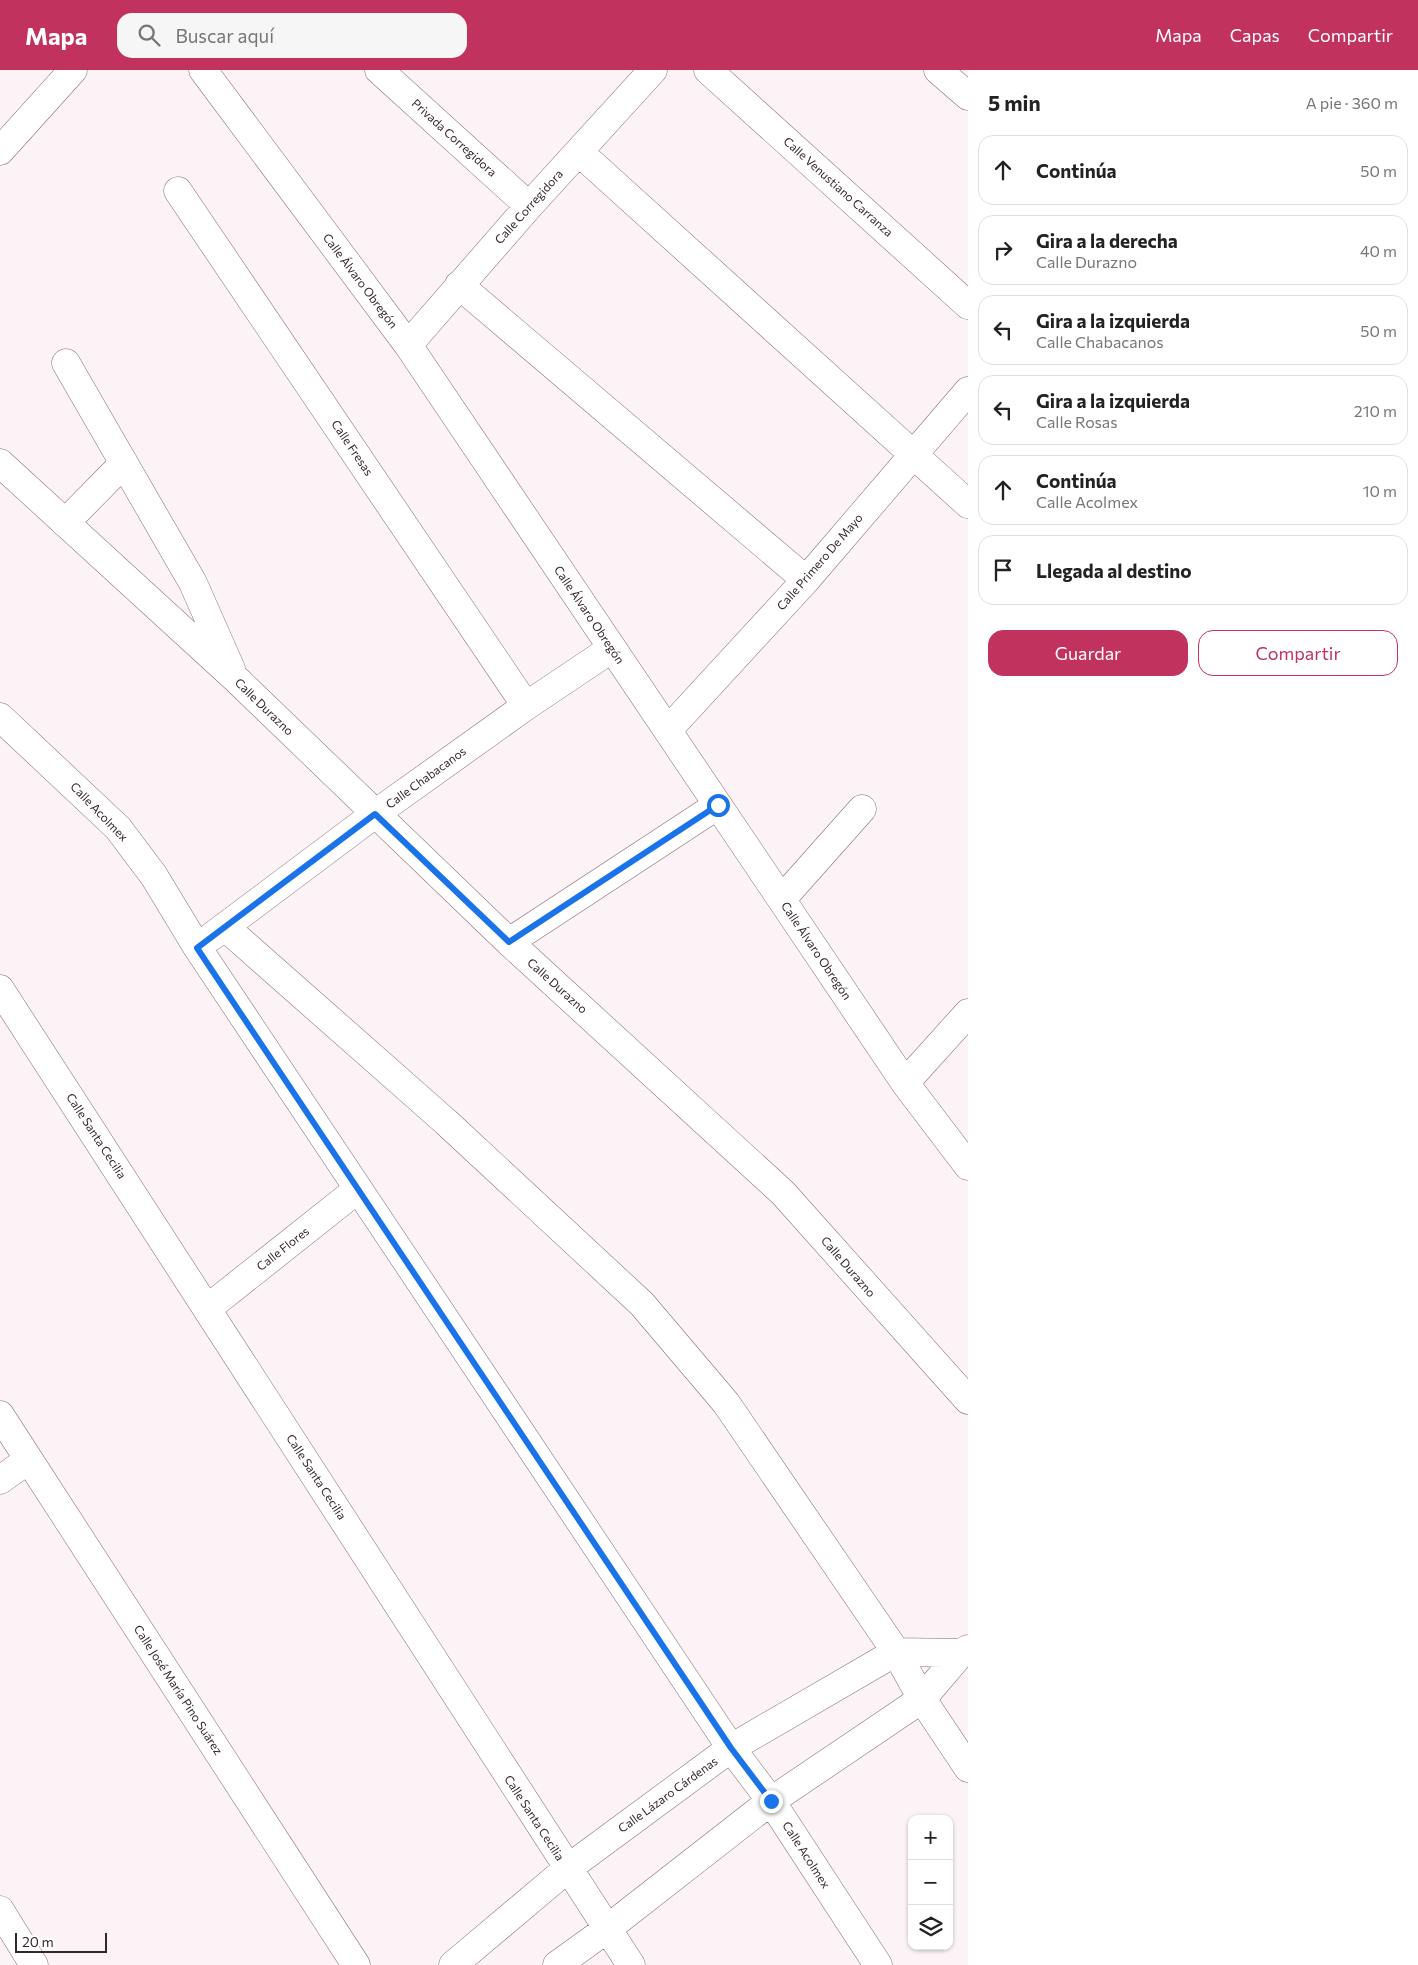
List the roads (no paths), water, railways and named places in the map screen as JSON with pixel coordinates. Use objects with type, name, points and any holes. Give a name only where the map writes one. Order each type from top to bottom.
[{"type":"street","points":[[0,151],[72,70]]},
{"type":"street","name":"Calle Álvaro Obregón","points":[[203,70],[408,345],[611,649],[668,730],[905,1082],[968,1166]]},
{"type":"street","name":"Privada Corregidora","points":[[379,70],[529,206]]},
{"type":"street","name":"Calle Corregidora","points":[[408,345],[529,206],[653,70]]},
{"type":"street","name":"Calle Venustiano Carranza","points":[[708,70],[968,304]]},
{"type":"street","points":[[938,70],[968,96]]},
{"type":"street","points":[[579,152],[968,504]]},
{"type":"street","name":"Calle Fresas","points":[[178,190],[526,706]]},
{"type":"street","points":[[459,285],[806,580]]},
{"type":"street","points":[[66,363],[193,583],[236,679]]},
{"type":"street","name":"Calle Primero De Mayo","points":[[668,730],[806,580],[968,391]]},
{"type":"street","name":"Calle Durazno","points":[[0,463],[236,679],[509,942],[783,1193],[968,1400]]},
{"type":"street","points":[[65,523],[124,463]]},
{"type":"street","name":"Calle Chabacanos","points":[[197,948],[375,814],[526,706],[611,649]]},
{"type":"street","name":"Calle Acolmex","points":[[0,717],[118,828],[154,876],[197,948],[731,1748],[771,1801],[878,1965]]},
{"type":"street","points":[[509,942],[718,805]]},
{"type":"street","points":[[782,900],[862,809]]},
{"type":"street","points":[[225,927],[446,1122],[642,1304],[726,1403],[896,1652],[922,1698],[968,1768]]},
{"type":"street","name":"Calle Santa Cecilia","points":[[0,989],[208,1308],[567,1869],[631,1965]]},
{"type":"street","points":[[905,1082],[968,1013]]},
{"type":"street","name":"Calle Flores","points":[[208,1308],[358,1189]]},
{"type":"street","name":"Calle José María Pino Suárez","points":[[0,1415],[356,1965]]},
{"type":"street","points":[[0,1480],[28,1460]]},
{"type":"street","points":[[896,1652],[964,1651]]},
{"type":"street","points":[[557,1965],[607,1929],[771,1801],[922,1698],[964,1651]]},
{"type":"street","name":"Calle Lázaro Cárdenas","points":[[453,1965],[567,1869],[731,1748],[896,1652]]},
{"type":"street","points":[[0,1910],[34,1965]]}]
